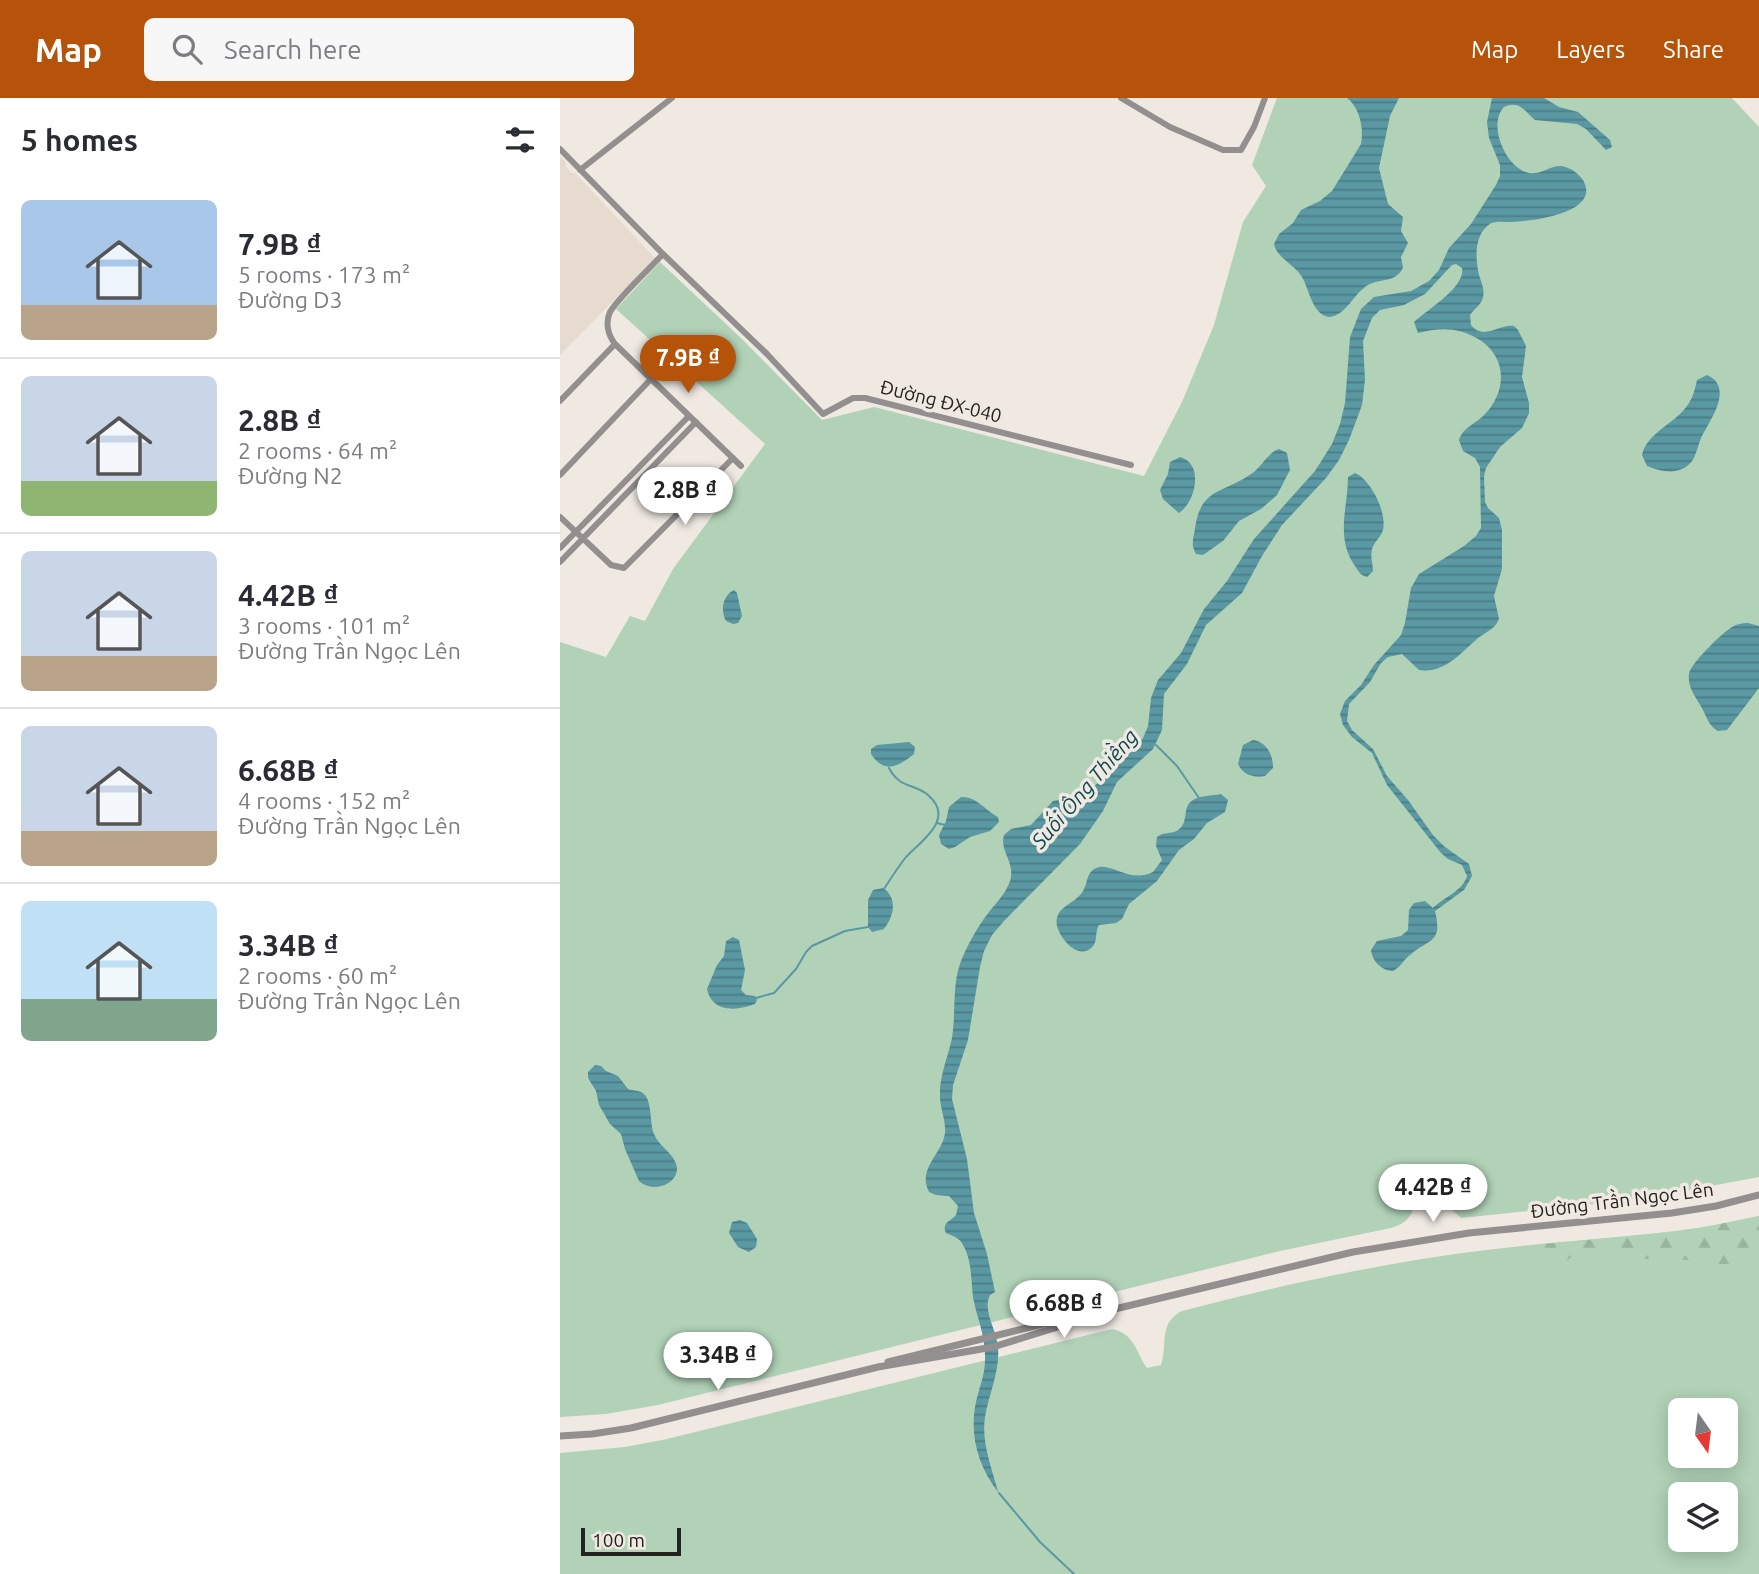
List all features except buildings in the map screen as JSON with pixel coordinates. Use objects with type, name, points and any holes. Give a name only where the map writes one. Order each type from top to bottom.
[{"type":"street","points":[[580,170],[672,98]]},
{"type":"street","points":[[1121,98],[1170,127],[1223,150],[1232,151],[1241,149],[1254,127],[1265,98]]},
{"type":"street","points":[[1136,107],[1141,98]]},
{"type":"street","name":"Đường ĐX-040","points":[[560,149],[663,254],[767,354],[823,414],[853,398],[865,398],[1131,465]]},
{"type":"street","points":[[663,254],[610,312],[608,327],[615,344],[741,466]]},
{"type":"street","points":[[560,401],[615,344]]},
{"type":"street","points":[[560,475],[651,379]]},
{"type":"street","points":[[560,548],[689,416]]},
{"type":"street","points":[[560,562],[696,422]]},
{"type":"street","points":[[560,517],[611,565],[622,568],[630,564],[733,458]]},
{"type":"street","name":"Đường Trần Ngọc Lên","points":[[560,1436],[592,1434],[644,1425],[878,1367],[984,1350],[1119,1308],[1289,1265],[1395,1244],[1469,1233],[1663,1214],[1716,1206],[1759,1195]]},
{"type":"street","name":"Đường Trần Ngọc Lên","points":[[878,1367],[907,1356],[1095,1310],[1119,1308]]},
{"type":"shaded area","points":[[560,156],[566,167],[575,173],[655,258],[560,355]]},
{"type":"green space","points":[[1277,98],[1732,98],[1759,127],[1759,1177],[1642,1199],[1461,1218],[1450,1208],[1444,1194],[1414,1197],[1409,1217],[1391,1228],[1280,1251],[658,1405],[606,1414],[560,1417],[560,642],[606,657],[630,616],[645,621],[673,569],[765,444],[616,309],[660,262],[742,339],[822,420],[874,407],[1144,476],[1182,402],[1214,325],[1243,222],[1266,186],[1252,165]]},
{"type":"green space","points":[[1759,1216],[1759,1574],[560,1574],[560,1453],[625,1447],[667,1439],[1112,1329],[1130,1339],[1147,1368],[1161,1365],[1165,1335],[1174,1316],[1182,1311],[1221,1301],[1338,1274],[1416,1260],[1693,1228]]},
{"type":"green space","points":[[1759,1216],[1759,1258],[1741,1264],[1645,1259],[1609,1249],[1577,1254],[1552,1269],[1543,1244],[1690,1230]]},
{"type":"water","points":[[1347,98],[1399,98],[1390,116],[1379,168],[1388,204],[1403,217],[1401,231],[1408,243],[1401,257],[1403,268],[1400,273],[1368,285],[1341,312],[1329,317],[1315,307],[1302,277],[1278,253],[1274,244],[1279,234],[1293,223],[1301,210],[1320,201],[1332,191],[1361,144],[1360,119]]},
{"type":"water","points":[[1492,98],[1544,98],[1559,107],[1578,112],[1610,140],[1612,147],[1606,150],[1586,129],[1577,124],[1535,120],[1518,106],[1504,107],[1499,115],[1498,134],[1506,155],[1513,163],[1529,173],[1556,166],[1566,167],[1577,173],[1585,183],[1586,194],[1577,205],[1560,214],[1491,223],[1481,233],[1477,246],[1483,294],[1481,302],[1470,315],[1471,325],[1481,332],[1514,326],[1526,346],[1522,377],[1529,413],[1522,428],[1500,447],[1486,468],[1484,476],[1485,502],[1499,518],[1502,530],[1502,569],[1494,596],[1499,619],[1493,628],[1458,656],[1436,669],[1419,670],[1402,654],[1388,657],[1381,663],[1370,682],[1349,704],[1347,721],[1352,730],[1373,749],[1387,776],[1433,835],[1469,864],[1472,876],[1464,890],[1435,911],[1437,929],[1433,939],[1393,971],[1378,965],[1371,950],[1377,941],[1401,936],[1408,930],[1409,910],[1414,903],[1425,901],[1433,908],[1457,890],[1467,876],[1462,865],[1441,853],[1387,785],[1372,753],[1352,737],[1343,725],[1340,714],[1345,701],[1401,635],[1411,588],[1419,574],[1464,546],[1481,528],[1480,467],[1475,458],[1463,451],[1459,440],[1463,432],[1492,405],[1500,385],[1499,365],[1489,347],[1480,340],[1450,329],[1418,333],[1414,322],[1458,283],[1462,268],[1456,264],[1425,294],[1404,305],[1380,310],[1372,318],[1363,341],[1365,380],[1362,405],[1339,460],[1282,525],[1242,593],[1206,625],[1187,664],[1164,694],[1162,730],[1153,749],[1117,782],[1103,811],[1080,844],[1004,921],[992,935],[984,951],[968,1040],[953,1085],[952,1099],[967,1159],[974,1213],[995,1292],[990,1295],[988,1307],[998,1356],[984,1436],[998,1492],[980,1461],[975,1438],[974,1414],[984,1371],[985,1351],[973,1297],[970,1264],[962,1243],[945,1230],[946,1224],[956,1215],[958,1206],[949,1196],[929,1192],[926,1176],[945,1133],[940,1089],[952,1038],[960,964],[977,930],[1010,881],[1011,868],[1004,846],[1004,835],[1011,829],[1031,825],[1053,801],[1087,793],[1143,738],[1148,726],[1151,698],[1158,680],[1181,653],[1204,609],[1227,581],[1254,539],[1315,471],[1332,444],[1345,403],[1350,337],[1361,309],[1374,297],[1411,291],[1429,281],[1439,270],[1449,248],[1471,224],[1496,185],[1500,176],[1500,165],[1489,138],[1487,122]]},
{"type":"water","points":[[1707,375],[1715,380],[1720,395],[1692,461],[1677,471],[1658,470],[1647,466],[1642,455],[1649,441],[1682,412],[1691,400],[1697,380]]},
{"type":"water","points":[[1279,449],[1287,453],[1290,470],[1277,495],[1261,509],[1239,521],[1223,541],[1203,555],[1196,554],[1193,541],[1202,505],[1215,493],[1251,474]]},
{"type":"water","points":[[1180,457],[1193,467],[1195,484],[1189,501],[1179,513],[1163,499],[1160,490],[1168,474],[1170,462]]},
{"type":"water","points":[[1355,473],[1372,489],[1383,514],[1383,530],[1372,549],[1373,571],[1367,577],[1360,573],[1345,545],[1348,477]]},
{"type":"water","points":[[734,590],[742,616],[738,623],[733,624],[726,621],[723,608],[727,595]]},
{"type":"water","points":[[1748,623],[1759,626],[1759,688],[1727,730],[1718,731],[1712,727],[1693,693],[1689,674],[1700,656],[1721,635],[1734,626]]},
{"type":"water","points":[[1253,740],[1262,743],[1272,758],[1273,768],[1265,776],[1249,775],[1238,764],[1243,745]]},
{"type":"water","points":[[909,742],[915,747],[914,754],[897,765],[881,764],[871,754],[871,749],[877,745]]},
{"type":"water","points":[[1221,794],[1228,800],[1225,812],[1207,823],[1194,839],[1179,850],[1157,881],[1129,904],[1122,919],[1116,923],[1099,925],[1090,949],[1078,951],[1066,942],[1058,930],[1057,918],[1061,910],[1080,895],[1093,870],[1108,867],[1136,875],[1153,872],[1162,860],[1156,846],[1157,837],[1182,827],[1187,807],[1193,800]]},
{"type":"water","points":[[961,797],[976,801],[998,817],[999,822],[990,831],[970,837],[949,849],[941,844],[939,835],[949,807]]},
{"type":"water","points":[[883,888],[893,902],[892,913],[884,929],[872,932],[868,927],[868,900],[873,890]]},
{"type":"water","points":[[733,937],[739,940],[745,970],[741,990],[746,995],[755,996],[757,1000],[755,1004],[733,1009],[714,1002],[707,989],[717,965],[724,956],[726,941]]},
{"type":"water","points":[[595,1065],[618,1076],[628,1089],[641,1092],[647,1098],[655,1136],[676,1163],[673,1180],[656,1187],[639,1181],[621,1134],[610,1124],[588,1078],[588,1072]]},
{"type":"water","points":[[740,1220],[747,1223],[757,1239],[756,1247],[749,1252],[738,1247],[729,1233],[732,1222]]},
{"type":"waterway","points":[[1156,745],[1177,766],[1199,798]]},
{"type":"waterway","points":[[884,889],[906,857],[933,829],[938,813],[936,804],[928,795],[902,783],[889,768]]},
{"type":"waterway","points":[[937,823],[945,825]]},
{"type":"waterway","points":[[756,998],[774,993],[812,946],[845,931],[868,927]]},
{"type":"waterway","name":"Suối Ông Thiềng","points":[[999,1493],[1040,1542],[1074,1574]]}]
